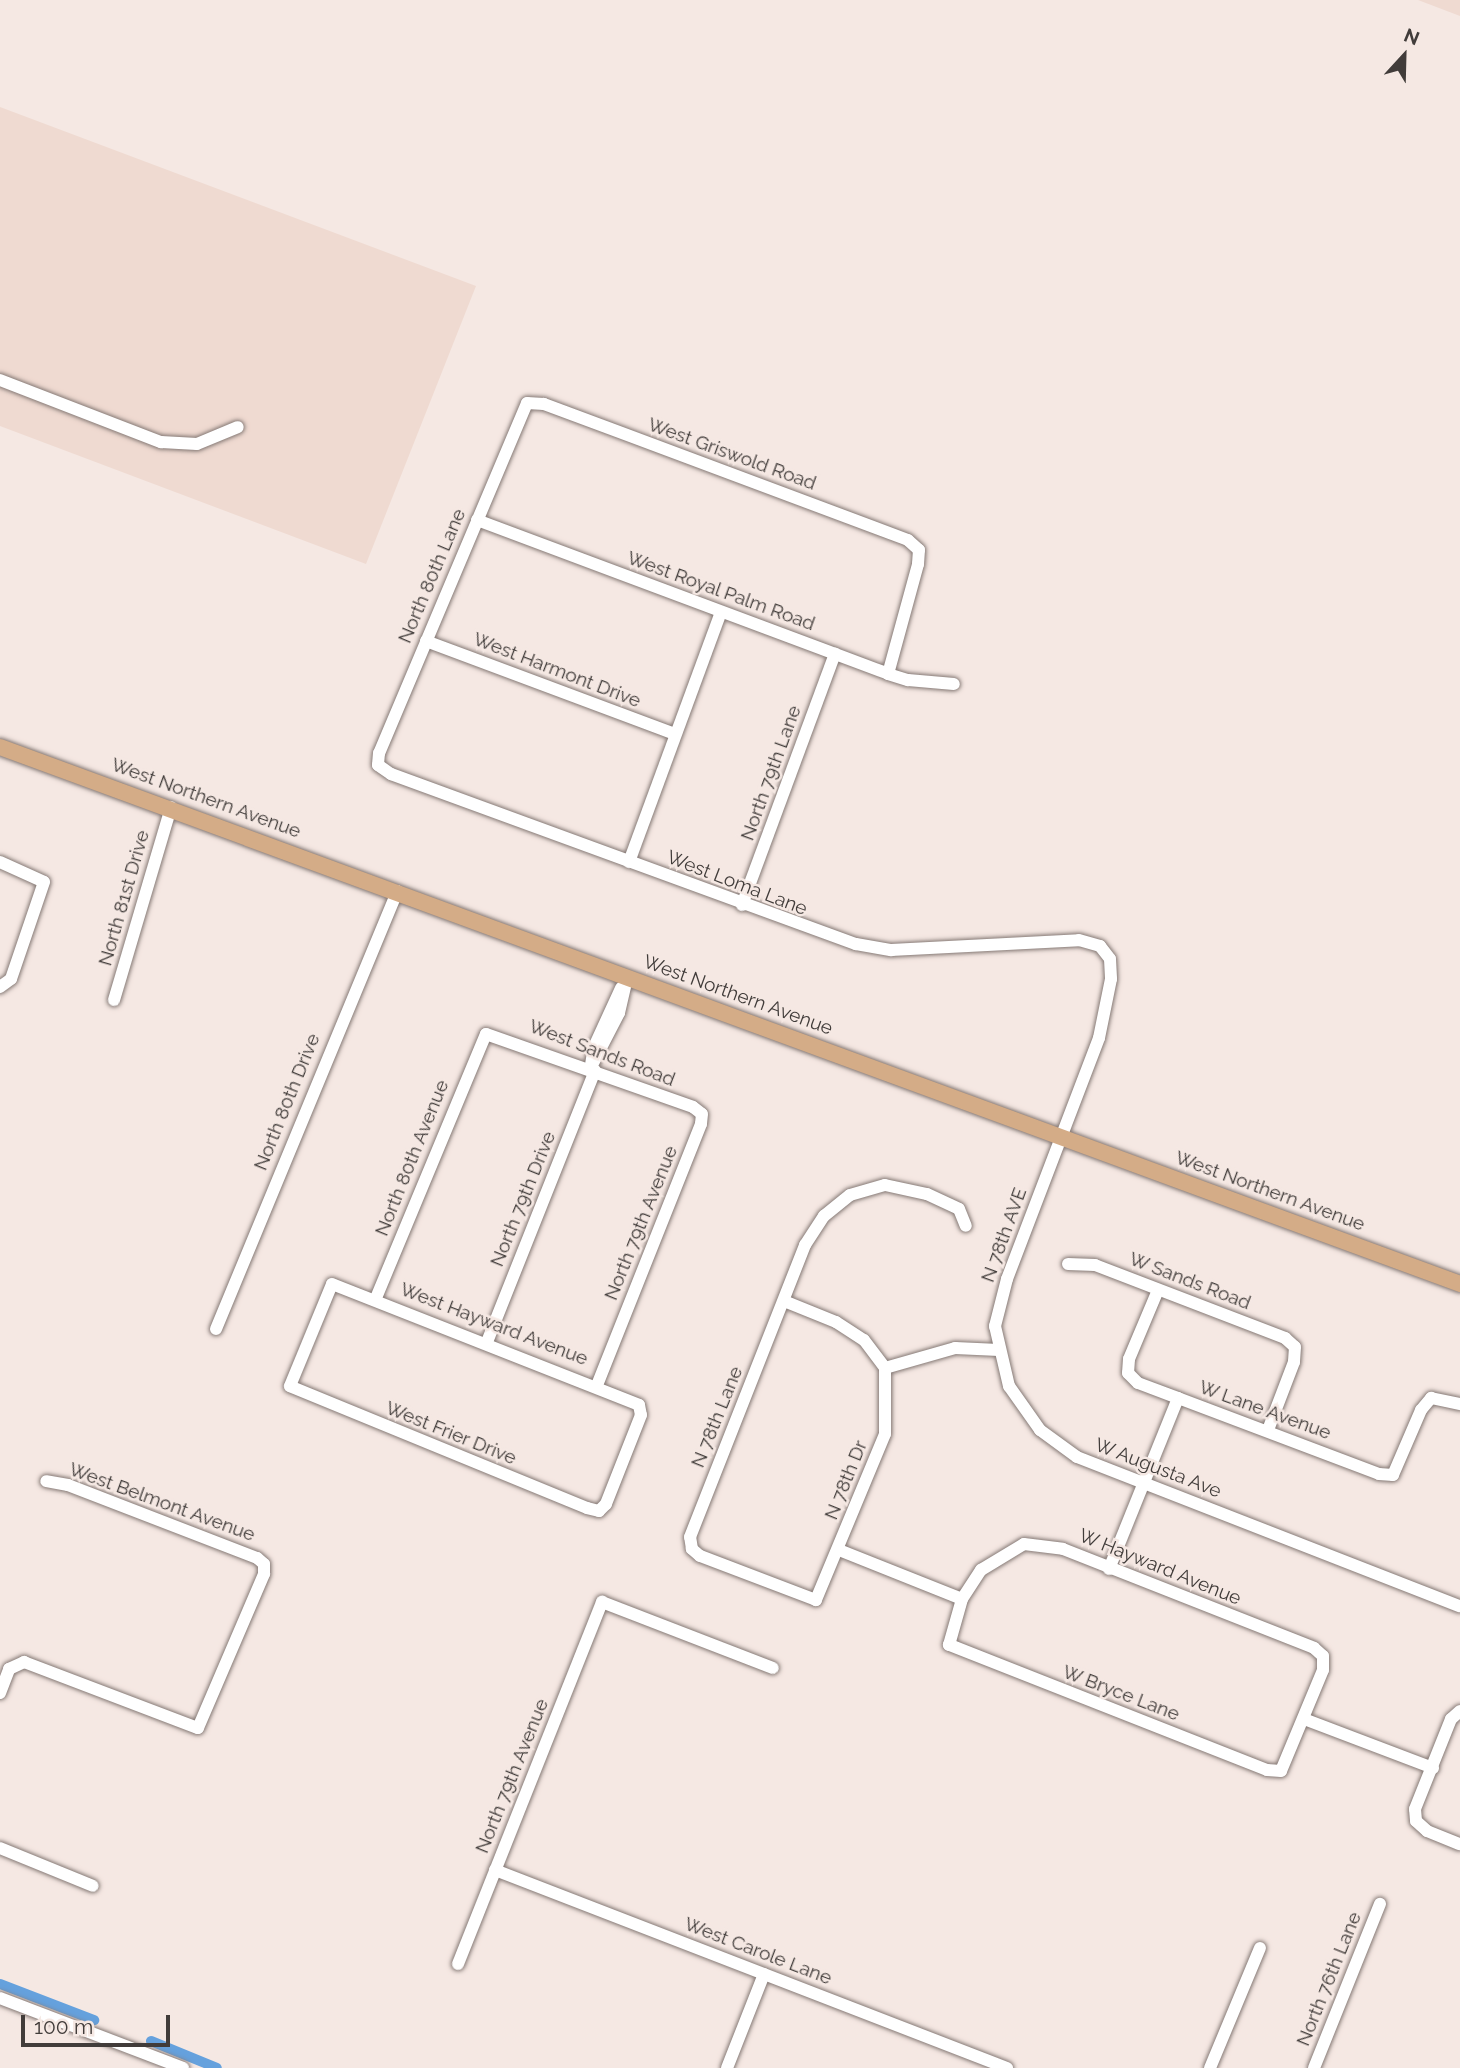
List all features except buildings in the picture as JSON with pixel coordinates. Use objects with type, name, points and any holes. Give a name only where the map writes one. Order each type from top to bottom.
[{"type":"main road","name":"West Northern Avenue","points":[[0,747],[171,807],[1460,1284]]},
{"type":"street","points":[[0,380],[161,442],[197,444],[238,427]]},
{"type":"street","name":"North 80th Lane","points":[[378,765],[426,641],[527,403]]},
{"type":"street","name":"West Griswold Road","points":[[527,403],[544,404],[908,540],[919,550],[908,614],[888,674]]},
{"type":"street","name":"West Royal Palm Road","points":[[477,520],[888,674],[954,684]]},
{"type":"street","points":[[629,862],[722,612]]},
{"type":"street","name":"West Harmont Drive","points":[[426,641],[676,734]]},
{"type":"street","name":"North 79th Lane","points":[[742,905],[835,654]]},
{"type":"street","name":"West Loma Lane","points":[[378,765],[391,774],[822,935],[891,950],[1079,940],[1100,946],[1110,959],[1107,1006],[1061,1136]]},
{"type":"street","name":"North 81st Drive","points":[[114,1000],[171,807]]},
{"type":"street","points":[[0,862],[44,882],[2,987]]},
{"type":"street","name":"North 80th Drive","points":[[216,1329],[397,891]]},
{"type":"street","name":"North 79th Drive","points":[[487,1342],[627,977]]},
{"type":"street","name":"West Sands Road","points":[[486,1034],[593,1070],[702,1114]]},
{"type":"street","name":"North 80th Avenue","points":[[376,1298],[486,1034]]},
{"type":"street","name":"North 79th Avenue","points":[[597,1385],[702,1114]]},
{"type":"street","name":"N 78th AVE","points":[[999,1350],[995,1326],[1007,1279],[1061,1136]]},
{"type":"street","points":[[966,1226],[959,1209],[928,1194],[885,1185],[850,1195],[824,1216],[805,1245],[784,1301],[836,1322],[864,1340],[885,1368],[955,1348],[999,1350]]},
{"type":"street","name":"W Sands Road","points":[[1068,1264],[1095,1265],[1285,1338],[1295,1347],[1294,1362],[1268,1430]]},
{"type":"street","name":"West Hayward Avenue","points":[[290,1386],[332,1284],[376,1298],[597,1385],[639,1405],[641,1415],[599,1511]]},
{"type":"street","name":"W Lane Avenue","points":[[1157,1290],[1129,1359],[1128,1373],[1138,1383],[1379,1474],[1393,1475],[1421,1410],[1432,1398],[1460,1404]]},
{"type":"street","name":"N 78th Lane","points":[[784,1301],[690,1537],[692,1549],[700,1556],[816,1600]]},
{"type":"street","name":"W Augusta Ave","points":[[999,1350],[1009,1386],[1040,1430],[1077,1457],[1460,1606]]},
{"type":"street","name":"N 78th Dr","points":[[816,1600],[885,1434],[885,1368]]},
{"type":"street","name":"West Frier Drive","points":[[290,1386],[599,1511]]},
{"type":"street","points":[[1109,1569],[1178,1398]]},
{"type":"street","name":"West Belmont Avenue","points":[[0,1693],[16,1662],[198,1728],[264,1574],[264,1564],[80,1490],[46,1481]]},
{"type":"street","name":"W Hayward Avenue","points":[[949,1645],[962,1599],[981,1570],[1024,1544],[1063,1549],[1314,1648],[1324,1656],[1323,1670],[1304,1719]]},
{"type":"street","points":[[839,1550],[962,1599]]},
{"type":"street","name":"North 79th Avenue","points":[[458,1964],[602,1602],[773,1668]]},
{"type":"street","name":"W Bryce Lane","points":[[949,1645],[1267,1770],[1281,1771],[1304,1719]]},
{"type":"street","points":[[1460,1711],[1451,1720],[1415,1809],[1416,1821],[1427,1831],[1460,1844]]},
{"type":"street","points":[[1304,1719],[1433,1768]]},
{"type":"street","points":[[0,1848],[93,1886]]},
{"type":"street","name":"West Carole Lane","points":[[495,1870],[1007,2068]]},
{"type":"street","name":"North 76th Lane","points":[[1314,2068],[1380,1904]]},
{"type":"street","points":[[1210,2068],[1260,1948]]},
{"type":"street","points":[[727,2068],[764,1974]]},
{"type":"street","points":[[0,1998],[163,2064],[183,2068]]},
{"type":"shaded area","points":[[1418,0],[1460,0],[1460,16]]},
{"type":"shaded area","points":[[0,107],[476,286],[366,564],[0,426]]},
{"type":"waterway","points":[[0,1984],[94,2020]]},
{"type":"waterway","points":[[151,2041],[217,2068]]}]
